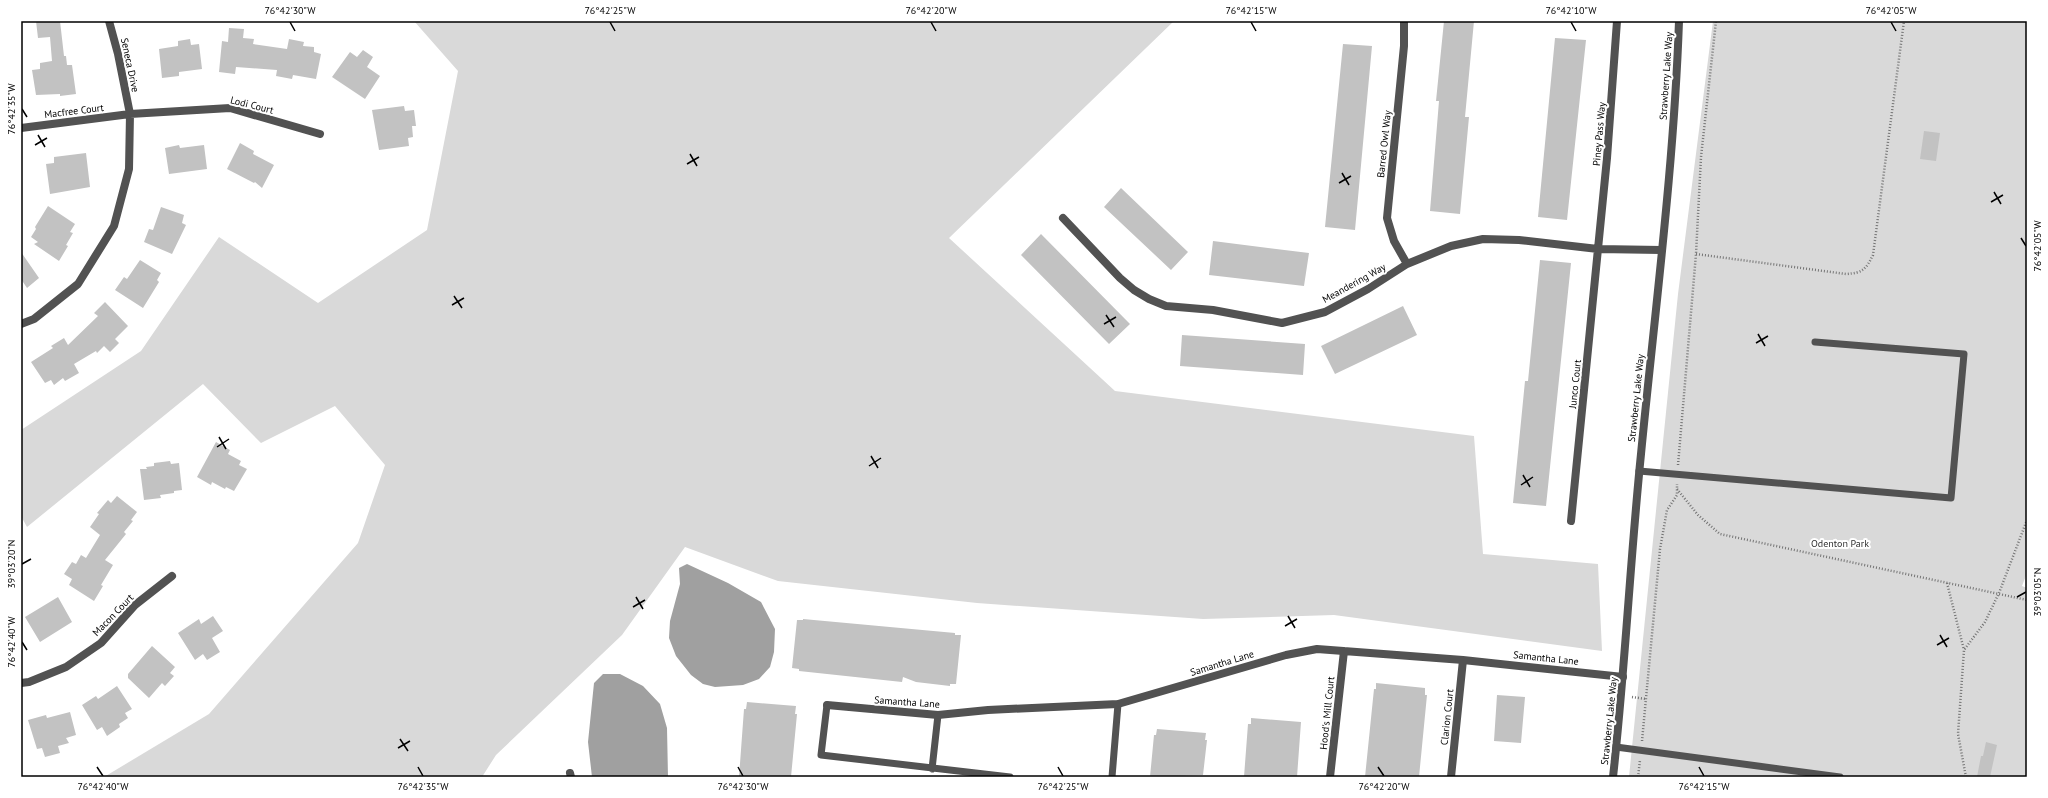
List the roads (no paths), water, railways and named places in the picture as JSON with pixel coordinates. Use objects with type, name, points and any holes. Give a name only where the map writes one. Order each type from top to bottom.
[{"type":"street","name":"Seneca Drive","points":[[21,324],[34,319],[78,284],[114,226],[129,169],[130,114],[118,54],[109,21]]},
{"type":"street","name":"Barred Owl Way","points":[[1404,21],[1404,46],[1387,218],[1394,241],[1407,264]]},
{"type":"street","name":"Piney Pass Way","points":[[1598,249],[1614,84],[1617,21]]},
{"type":"street","name":"Strawberry Lake Way","points":[[1613,777],[1623,677],[1639,471],[1668,179],[1679,21]]},
{"type":"street","name":"Lodi Court","points":[[130,114],[230,108],[320,134]]},
{"type":"street","name":"Macfree Court","points":[[21,128],[130,114]]},
{"type":"street","name":"Meandering Way","points":[[1063,218],[1120,278],[1134,290],[1149,299],[1166,306],[1212,310],[1282,323],[1325,312],[1368,289],[1407,264],[1451,246],[1484,239],[1519,240],[1598,249],[1661,250]]},
{"type":"street","name":"Junco Court","points":[[1571,521],[1598,249]]},
{"type":"street","name":"Macon Court","points":[[21,683],[29,682],[66,668],[101,643],[135,605],[172,576]]},
{"type":"street","name":"Samantha Lane","points":[[827,705],[938,715],[988,710],[1118,704],[1286,655],[1318,649],[1463,660],[1623,677]]},
{"type":"street","name":"Hood's Mill Court","points":[[1330,777],[1344,651]]},
{"type":"street","name":"Clarion Court","points":[[1451,777],[1463,660]]},
{"type":"lane","points":[[1639,471],[1951,498],[1964,354],[1815,342]]},
{"type":"lane","points":[[1112,777],[1118,704]]},
{"type":"lane","points":[[827,705],[821,755],[1010,777]]},
{"type":"lane","points":[[932,768],[938,715]]},
{"type":"lane","points":[[1616,747],[1840,777]]},
{"type":"park label","name":"Odenton Park","points":[[1840,543]]}]
